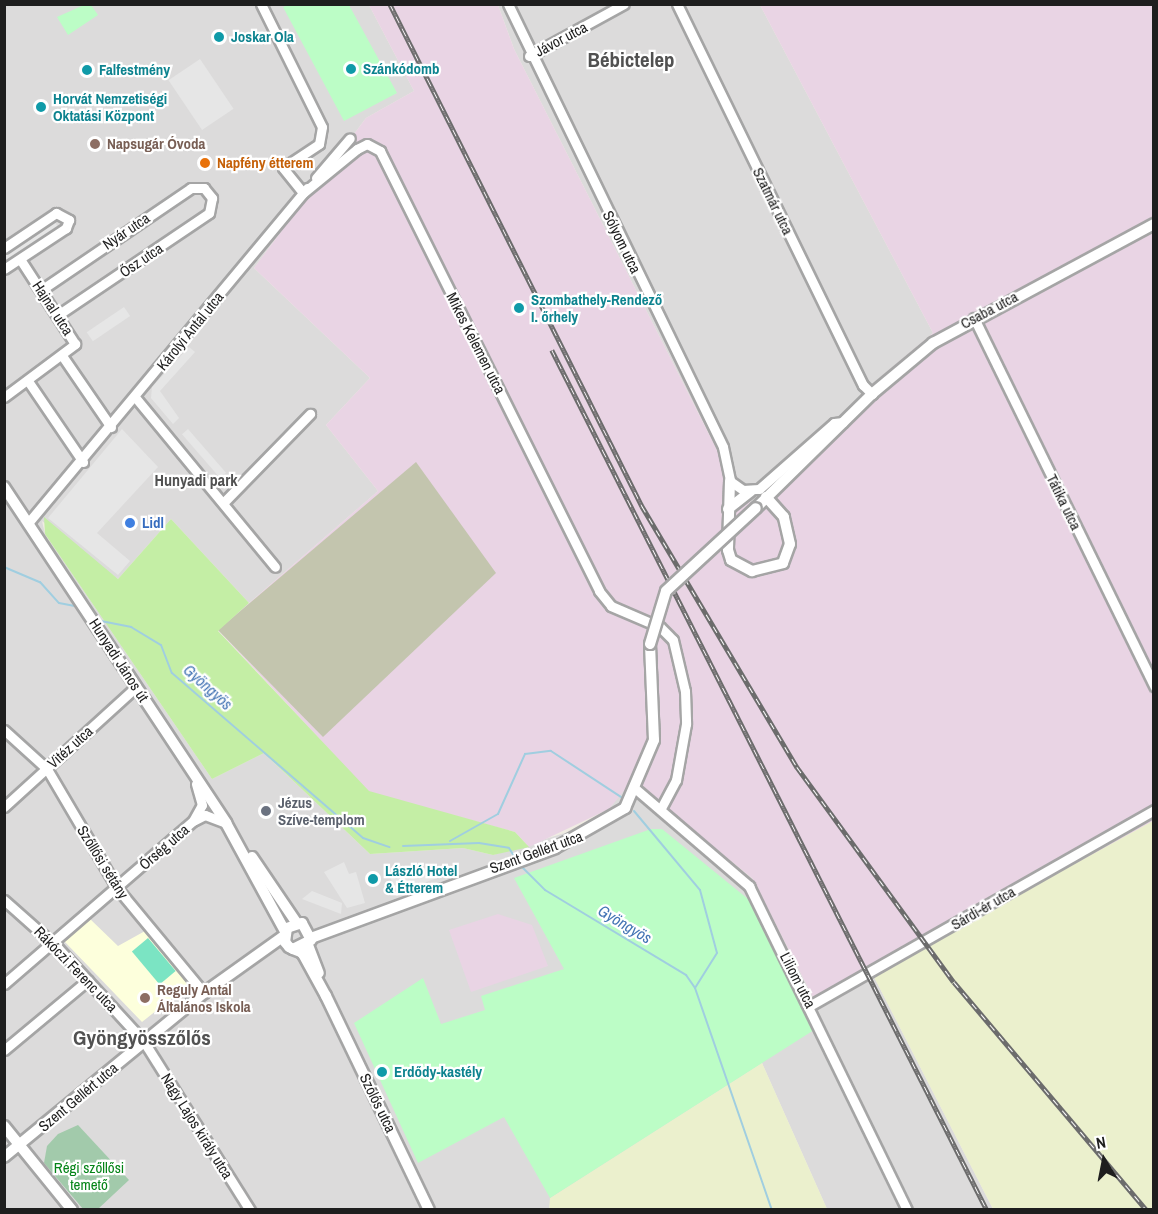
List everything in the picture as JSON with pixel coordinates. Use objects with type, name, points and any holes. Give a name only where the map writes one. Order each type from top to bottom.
[{"type":"street","points":[[261,4],[322,127],[319,144],[283,168],[303,193]]},
{"type":"street","name":"Sólyom utca","points":[[508,4],[529,56],[723,447],[730,481]]},
{"type":"street","name":"Jávor utca","points":[[529,56],[624,4]]},
{"type":"street","name":"Szatmár utca","points":[[676,4],[863,385],[872,394]]},
{"type":"street","name":"Károlyi Antal utca","points":[[28,523],[82,462],[350,138]]},
{"type":"street","name":"Mikes Kelemen utca","points":[[303,193],[357,148],[368,144],[380,151],[600,591],[611,606],[660,627],[674,640],[685,691],[686,724],[676,780],[661,808]]},
{"type":"street","name":"Nyár utca","points":[[41,290],[191,188],[204,188],[212,198]]},
{"type":"street","name":"Ősz utca","points":[[58,315],[209,213],[212,198]]},
{"type":"street","points":[[4,248],[56,213],[64,214],[69,225],[4,269]]},
{"type":"street","name":"Csaba utca","points":[[661,597],[872,394],[974,318],[1154,225]]},
{"type":"street","name":"Hajnal utca","points":[[4,397],[63,357],[74,339],[20,259]]},
{"type":"street","name":"Tátika utca","points":[[974,318],[1154,686]]},
{"type":"street","name":"Hajnal utca","points":[[63,357],[111,427]]},
{"type":"street","points":[[28,381],[82,462]]},
{"type":"street","points":[[135,397],[225,501],[275,567]]},
{"type":"street","points":[[225,501],[310,414]]},
{"type":"street","name":"Csaba utca","points":[[751,491],[834,423],[843,422]]},
{"type":"street","points":[[728,509],[751,491],[730,481],[728,509],[731,560],[752,571],[776,567],[783,563],[789,528],[766,498]]},
{"type":"street","name":"Hunyadi János út","points":[[4,487],[226,823],[291,948]]},
{"type":"street","name":"Szent Gellért utca","points":[[236,969],[268,951],[291,948],[309,937],[596,829],[625,808],[637,790],[656,729],[650,644],[661,597]]},
{"type":"street","name":"Vitéz utca","points":[[4,807],[136,687]]},
{"type":"street","name":"Szőllősi sétány","points":[[4,730],[47,769],[117,888],[204,993]]},
{"type":"street","name":"Őrség utca","points":[[193,821],[202,805],[196,776]]},
{"type":"street","name":"Liliom utca","points":[[637,790],[749,885],[811,1005],[907,1209]]},
{"type":"street","name":"Sárdi-ér utca","points":[[811,1005],[1154,810]]},
{"type":"street","name":"Őrség utca","points":[[4,984],[193,821],[206,815],[226,823]]},
{"type":"street","name":"Hunyadi János út","points":[[232,833],[296,922]]},
{"type":"street","name":"Rákóczi Ferenc utca","points":[[4,900],[53,943],[144,1042]]},
{"type":"street","points":[[296,922],[309,937]]},
{"type":"street","name":"Szent Gellért utca","points":[[4,1157],[204,993],[296,922]]},
{"type":"street","name":"Szőlős utca","points":[[309,937],[326,996]]},
{"type":"street","name":"Szőlős utca","points":[[291,948],[303,954],[326,996],[429,1209]]},
{"type":"street","points":[[4,1050],[88,980]]},
{"type":"street","name":"Nagy Lajos király utca","points":[[144,1042],[250,1209]]},
{"type":"street","points":[[4,1126],[72,1209]]},
{"type":"shaded area","points":[[5,5],[369,5],[414,91],[366,118],[254,268],[370,378],[326,425],[378,491],[249,603],[171,519],[118,579],[42,521],[45,534],[212,779],[264,753],[370,854],[463,848],[493,855],[568,832],[609,809],[631,780],[752,878],[819,1009],[873,975],[993,1209],[827,1209],[762,1063],[551,1198],[549,1209],[5,1210]]},
{"type":"shaded area","points":[[369,5],[498,5],[514,49],[725,466],[752,504],[877,380],[933,333],[760,5],[1153,5],[1153,821],[819,1009],[752,878],[632,781],[609,809],[529,847],[515,832],[369,792],[218,630],[378,491],[326,425],[370,378],[254,268],[366,118],[414,91]]},
{"type":"shaded area","points":[[498,5],[760,5],[933,333],[877,380],[752,504],[725,466],[514,49]]},
{"type":"shaded area","points":[[200,59],[234,109],[202,130],[168,80]]},
{"type":"shaded area","points":[[51,217],[61,231],[5,269],[5,248]]},
{"type":"shaded area","points":[[124,307],[130,316],[93,341],[87,332]]},
{"type":"shaded area","points":[[189,347],[195,352],[160,391],[179,418],[173,424],[151,398],[152,387]]},
{"type":"shaded area","points":[[122,429],[158,467],[97,533],[130,561],[118,575],[48,518]]},
{"type":"shaded area","points":[[188,429],[226,473],[220,478],[182,434]]},
{"type":"shaded area","points":[[416,462],[496,573],[323,737],[218,630]]},
{"type":"shaded area","points":[[1153,821],[1153,1209],[993,1209],[873,975]]},
{"type":"shaded area","points":[[344,862],[349,874],[356,872],[365,903],[347,908],[324,872]]},
{"type":"shaded area","points":[[388,868],[437,868],[440,877],[395,893]]},
{"type":"shaded area","points":[[312,891],[342,903],[341,914],[302,899]]},
{"type":"shaded area","points":[[498,914],[532,925],[548,966],[471,992],[449,930]]},
{"type":"shaded area","points":[[89,918],[118,946],[145,931],[191,983],[142,1022],[64,941]]},
{"type":"shaded area","points":[[762,1063],[827,1209],[549,1210],[550,1198]]},
{"type":"green space","points":[[84,5],[91,5],[98,15],[68,35],[57,17]]},
{"type":"green space","points":[[288,5],[349,5],[397,93],[344,121],[283,7]]},
{"type":"green space","points":[[44,517],[118,579],[171,519],[249,603],[218,631],[369,791],[515,832],[529,847],[493,855],[463,848],[370,854],[264,753],[212,779],[45,534]]},
{"type":"green space","points":[[651,829],[662,829],[748,899],[814,1030],[550,1198],[504,1117],[418,1163],[354,1023],[423,978],[441,1024],[485,1010],[481,996],[564,969],[514,878]]},
{"type":"green space","points":[[148,938],[176,971],[160,984],[132,951]]},
{"type":"green space","name":"Régi szőllősi temető","points":[[78,1125],[129,1180],[98,1209],[83,1209],[44,1163],[47,1146],[58,1134]]},
{"type":"waterway","name":"Gyöngyös","points":[[4,567],[40,582],[59,603],[79,607]]},
{"type":"waterway","name":"Gyöngyös","points":[[92,612],[101,621],[131,627],[161,645],[172,673],[363,838],[389,847]]},
{"type":"waterway","name":"Gyöngyös","points":[[450,841],[498,814],[525,754],[551,751],[621,797]]},
{"type":"waterway","name":"Gyöngyös","points":[[634,811],[700,890],[717,953],[695,988]]},
{"type":"waterway","name":"Gyöngyös","points":[[403,846],[479,843],[509,848],[516,859]]},
{"type":"waterway","name":"Gyöngyös","points":[[519,864],[545,890],[686,975],[695,988],[772,1210]]},
{"type":"railway","points":[[390,4],[642,506],[797,767],[954,982],[1147,1210]]},
{"type":"railway","points":[[552,350],[987,1210]]},
{"type":"place","name":"Joskar Ola","points":[[219,37]]},
{"type":"place","name":"Szánkódomb","points":[[351,69]]},
{"type":"place","name":"Falfestmény","points":[[87,70]]},
{"type":"place","name":"Horvát Nemzetiségi Oktatási Központ","points":[[41,107]]},
{"type":"place","name":"Napsugár Óvoda","points":[[95,144]]},
{"type":"place","name":"Napfény étterem","points":[[205,163]]},
{"type":"place","name":"Szombathely-Rendező I. őrhely","points":[[519,308]]},
{"type":"place","name":"Lidl","points":[[130,523]]},
{"type":"place","name":"Jézus Szíve-templom","points":[[266,811]]},
{"type":"place","name":"László Hotel & Étterem","points":[[373,879]]},
{"type":"place","name":"Reguly Antal Általános Iskola","points":[[145,998]]},
{"type":"place","name":"Erdődy-kastély","points":[[382,1072]]},
{"type":"district","name":"Bébictelep","points":[[631,60]]},
{"type":"district","name":"Hunyadi park","points":[[196,480]]},
{"type":"district","name":"Gyöngyösszőlős","points":[[142,1038]]}]
